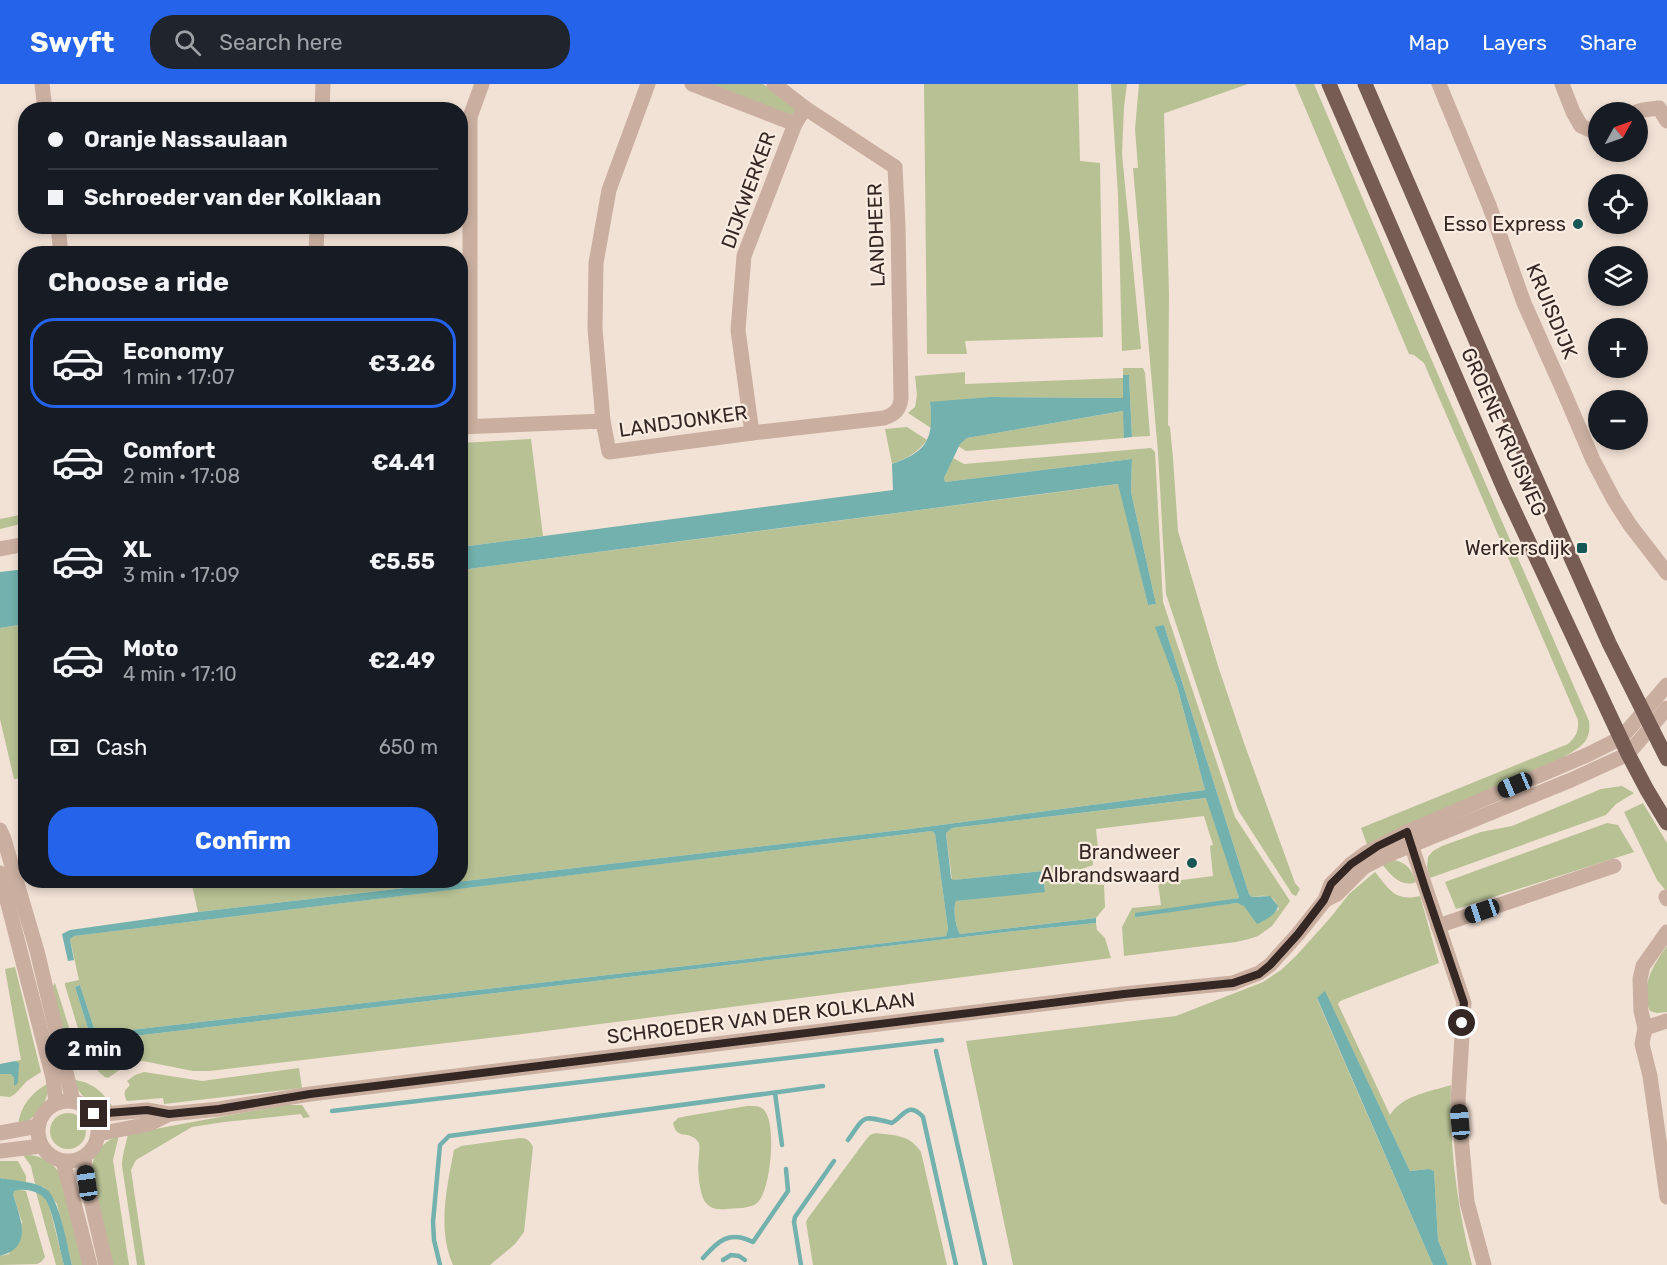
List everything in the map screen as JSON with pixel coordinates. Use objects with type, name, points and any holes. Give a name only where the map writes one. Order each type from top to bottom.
[{"type":"main road","name":"GROENE KRUISWEG","points":[[1329,84],[1506,491],[1628,754],[1667,823]]},
{"type":"main road","name":"GROENE KRUISWEG","points":[[1365,84],[1609,643],[1667,759]]},
{"type":"street","points":[[42,84],[44,102]]},
{"type":"street","points":[[322,102],[323,84]]},
{"type":"street","points":[[468,246],[470,117],[482,84]]},
{"type":"street","points":[[603,421],[595,329],[596,263],[609,190],[648,84]]},
{"type":"street","points":[[692,84],[795,124]]},
{"type":"street","name":"LANDHEER","points":[[774,84],[805,108],[895,167],[902,398],[897,412]]},
{"type":"street","name":"KRUISDIJK","points":[[1439,84],[1489,207],[1524,303],[1593,460],[1630,525],[1667,573]]},
{"type":"street","points":[[1562,84],[1581,126],[1588,129]]},
{"type":"street","name":"DIJKWERKER","points":[[752,433],[738,330],[744,256],[795,124],[805,108]]},
{"type":"street","points":[[1648,109],[1659,108],[1667,121]]},
{"type":"street","name":"LANDJONKER","points":[[468,427],[603,421],[609,452],[884,418],[897,412]]},
{"type":"street","points":[[0,549],[18,546]]},
{"type":"street","points":[[1621,738],[1667,686]]},
{"type":"street","points":[[1628,754],[1667,708]]},
{"type":"street","name":"SCHROEDER VAN DER KOLKLAAN","points":[[1410,839],[1621,738]]},
{"type":"street","name":"SCHROEDER VAN DER KOLKLAAN","points":[[94,1114],[147,1110],[169,1114],[219,1109],[310,1094],[1124,994],[1233,983],[1259,974],[1270,965],[1324,900],[1331,884],[1351,864],[1378,846],[1410,839],[1571,780],[1628,754]]},
{"type":"street","points":[[0,830],[4,839],[4,855],[37,951],[73,1101]]},
{"type":"street","points":[[1410,839],[1464,1003],[1458,1102],[1467,1202],[1484,1265]]},
{"type":"street","points":[[1438,926],[1614,866]]},
{"type":"street","points":[[0,873],[53,1078],[56,1103]]},
{"type":"street","points":[[1667,932],[1643,966],[1640,979],[1641,1011],[1645,1028],[1642,1044],[1650,1076],[1667,1197]]},
{"type":"street","points":[[1645,1028],[1667,1021]]},
{"type":"street","points":[[73,1101],[84,1105],[94,1114],[98,1124],[98,1134],[94,1147],[84,1157],[76,1161],[63,1161],[51,1156],[41,1146],[37,1134],[38,1126],[44,1112],[56,1103],[73,1101]]},
{"type":"street","name":"SCHROEDER VAN DER KOLKLAAN","points":[[98,1134],[149,1124],[169,1114]]},
{"type":"street","points":[[0,1133],[38,1126]]},
{"type":"street","points":[[0,1151],[41,1146]]},
{"type":"street","points":[[84,1157],[87,1183],[106,1265]]},
{"type":"street","points":[[63,1161],[90,1265]]},
{"type":"green space","points":[[710,84],[763,84],[793,104],[796,110],[791,116]]},
{"type":"green space","points":[[924,84],[1078,84],[1080,161],[1100,163],[1103,337],[965,341],[967,354],[927,354]]},
{"type":"green space","points":[[1111,84],[1127,84],[1122,154],[1141,349],[1122,351],[1118,195]]},
{"type":"green space","points":[[1139,84],[1248,84],[1164,114],[1169,294],[1168,425],[1173,458],[1178,531],[1218,666],[1244,743],[1295,883],[1300,889],[1296,896],[1292,894],[1238,810],[1166,594],[1158,452],[1133,168],[1138,168],[1135,129]]},
{"type":"green space","points":[[1295,84],[1314,84],[1589,721],[1586,740],[1561,759],[1368,847],[1361,828],[1568,744],[1576,734],[1578,720],[1424,363],[1409,354]]},
{"type":"green space","points":[[1123,368],[1143,368],[1145,373],[1150,436],[1132,437],[1129,375],[1123,375]]},
{"type":"green space","points":[[965,372],[965,384],[1123,378],[1123,398],[989,397],[930,403],[931,428],[908,413],[915,407],[917,395],[915,376]]},
{"type":"green space","points":[[1124,411],[1124,438],[966,451],[958,446],[967,438]]},
{"type":"green space","points":[[907,427],[927,440],[911,455],[892,464],[885,429]]},
{"type":"green space","points":[[531,439],[543,536],[468,546],[468,443]]},
{"type":"green space","points":[[1151,448],[1155,452],[1163,602],[1235,817],[1290,901],[1272,926],[1258,936],[1236,942],[1124,956],[1122,927],[1132,908],[1161,905],[1158,883],[1213,876],[1210,846],[1213,845],[1204,816],[1096,829],[1099,858],[1093,859],[1093,865],[1056,879],[1104,885],[1105,907],[1096,918],[960,934],[957,927],[956,901],[1045,891],[1043,871],[952,880],[946,833],[952,828],[1207,798],[1239,898],[1135,916],[1237,903],[1242,904],[1263,921],[1279,909],[1268,896],[1252,897],[1249,894],[1164,625],[1156,628],[1177,686],[1205,790],[910,829],[468,881],[468,569],[1119,484],[1148,605],[1156,604],[1131,492],[1132,459],[945,482],[944,478],[953,458],[964,464]]},
{"type":"green space","points":[[18,515],[18,525],[0,529],[0,519]]},
{"type":"green space","points":[[18,625],[18,779],[14,779],[0,719],[0,628]]},
{"type":"green space","points":[[1622,786],[1634,793],[1616,804],[1606,815],[1430,878],[1427,867],[1428,857],[1442,846],[1481,832],[1512,826],[1601,789]]},
{"type":"green space","points":[[1643,803],[1667,843],[1667,892],[1657,880],[1624,812]]},
{"type":"green space","points":[[1607,823],[1618,825],[1634,852],[1456,909],[1445,882]]},
{"type":"green space","points":[[932,831],[935,834],[948,929],[946,936],[96,1034],[80,985],[75,987],[92,1041],[1096,923],[1097,930],[1105,938],[1111,958],[515,1035],[210,1071],[193,1071],[143,1061],[131,1062],[108,1078],[98,1071],[89,1051],[85,1052],[65,985],[65,983],[79,980],[70,939],[73,936]]},
{"type":"green space","points":[[1395,860],[1409,868],[1416,882],[1401,882],[1382,864]]},
{"type":"green space","points":[[1375,872],[1398,896],[1420,896],[1439,963],[1340,1001],[1338,1004],[1390,1115],[1395,1108],[1409,1099],[1451,1085],[1451,1130],[1455,1176],[1472,1265],[1448,1265],[1438,1240],[1434,1171],[1429,1169],[1410,1171],[1325,992],[1317,999],[1433,1265],[1013,1265],[966,1041],[1176,1016],[1263,982],[1296,956],[1349,894]]},
{"type":"green space","points":[[193,888],[404,888],[198,912]]},
{"type":"green space","points":[[1667,946],[1667,1012],[1657,1013],[1650,1011],[1646,994],[1647,985],[1657,961]]},
{"type":"green space","points":[[15,967],[41,1072],[10,1097],[0,1096],[0,1074],[11,1074],[14,1078],[13,1084],[17,1062],[15,1061],[21,1060],[5,969]]},
{"type":"green space","points":[[55,983],[78,1056],[68,1058],[51,989]]},
{"type":"green space","points":[[299,1068],[302,1088],[164,1104],[163,1098],[127,1101],[125,1094],[130,1085],[127,1081],[144,1072],[202,1081]]},
{"type":"green space","points":[[73,1080],[97,1089],[114,1109],[89,1101],[80,1093]]},
{"type":"green space","points":[[49,1083],[47,1096],[36,1115],[18,1124],[28,1100]]},
{"type":"green space","points":[[285,1105],[302,1105],[310,1117],[303,1118],[301,1114],[192,1127],[136,1160],[131,1170],[145,1265],[137,1265],[122,1166],[128,1134]]},
{"type":"green space","points":[[747,1106],[760,1107],[768,1117],[771,1157],[766,1185],[762,1196],[754,1205],[715,1209],[707,1204],[700,1189],[699,1143],[691,1136],[677,1132],[673,1123],[678,1118]]},
{"type":"green space","points":[[68,1113],[81,1118],[86,1131],[81,1144],[68,1149],[55,1144],[50,1131],[55,1118]]},
{"type":"green space","points":[[876,1133],[907,1139],[921,1152],[947,1265],[813,1265],[806,1222],[865,1141],[870,1135]]},
{"type":"green space","points":[[119,1135],[113,1160],[129,1265],[112,1265],[92,1178],[94,1157],[97,1152],[105,1143]]},
{"type":"green space","points":[[520,1138],[528,1140],[533,1147],[524,1232],[515,1244],[490,1265],[453,1265],[445,1237],[444,1223],[446,1193],[454,1150],[461,1146]]},
{"type":"green space","points":[[23,1155],[45,1159],[61,1175],[84,1265],[72,1265],[57,1204],[45,1188],[35,1184],[31,1166]]},
{"type":"green space","points":[[0,1161],[18,1161],[26,1176],[26,1183],[0,1178]]},
{"type":"green space","points":[[17,1189],[26,1191],[45,1257],[37,1264],[0,1265],[0,1256],[9,1254],[22,1222],[13,1194]]},
{"type":"green space","points":[[36,1192],[43,1196],[49,1205],[64,1265],[56,1265]]},
{"type":"water","points":[[1123,375],[1129,375],[1132,437],[1124,438],[1123,411],[967,438],[960,444],[944,478],[945,482],[1132,459],[1131,492],[1156,604],[1148,605],[1118,484],[468,569],[468,546],[893,490],[892,464],[920,449],[929,435],[930,402],[989,397],[1123,398]]},
{"type":"water","points":[[18,570],[18,625],[0,628],[0,572]]},
{"type":"water","points":[[1164,625],[1249,894],[1252,897],[1270,896],[1278,906],[1273,914],[1257,924],[1244,906],[1237,903],[1135,917],[1135,913],[1239,898],[1206,798],[952,828],[946,833],[953,880],[1043,871],[1045,892],[956,901],[955,918],[960,934],[1096,918],[1096,923],[92,1041],[75,987],[80,985],[96,1034],[946,936],[948,929],[935,834],[932,831],[468,888],[468,881],[910,829],[1205,790],[1177,686],[1155,627]]},
{"type":"water","points":[[404,888],[466,888],[74,936],[70,939],[74,960],[68,961],[62,934],[70,930],[198,912]]},
{"type":"water","points":[[1325,991],[1410,1171],[1429,1169],[1434,1171],[1438,1240],[1448,1265],[1433,1265],[1317,998]]},
{"type":"water","points":[[15,1061],[19,1063],[18,1083],[14,1086],[14,1078],[11,1074],[0,1074],[0,1064]]},
{"type":"water","points":[[0,1178],[36,1184],[51,1194],[59,1212],[72,1265],[64,1265],[45,1199],[35,1192],[26,1190],[14,1191],[13,1194],[21,1222],[21,1239],[11,1252],[0,1256]]},
{"type":"waterway","points":[[332,1111],[942,1040]]},
{"type":"waterway","points":[[936,1051],[985,1265]]},
{"type":"waterway","points":[[440,1265],[434,1240],[433,1222],[440,1145],[449,1136],[823,1086]]},
{"type":"waterway","points":[[775,1093],[782,1145]]},
{"type":"waterway","points":[[848,1140],[865,1119],[892,1123],[910,1110],[918,1112],[923,1117],[956,1265]]},
{"type":"waterway","points":[[801,1265],[795,1217],[834,1161]]},
{"type":"waterway","points":[[703,1258],[719,1242],[731,1237],[753,1242],[788,1191],[786,1169]]},
{"type":"waterway","points":[[723,1260],[731,1255],[745,1260]]},
{"type":"place","name":"Esso Express","points":[[1578,224]]},
{"type":"place","name":"Werkersdijk","points":[[1582,548]]},
{"type":"place","name":"Brandweer Albrandswaard","points":[[1192,863]]},
{"type":"route","points":[[94,1114],[147,1110],[169,1114],[219,1109],[310,1094],[1124,994],[1233,983],[1259,974],[1270,965],[1324,900],[1331,884],[1351,864],[1378,846],[1407,832],[1464,1003],[1462,1023]]}]
